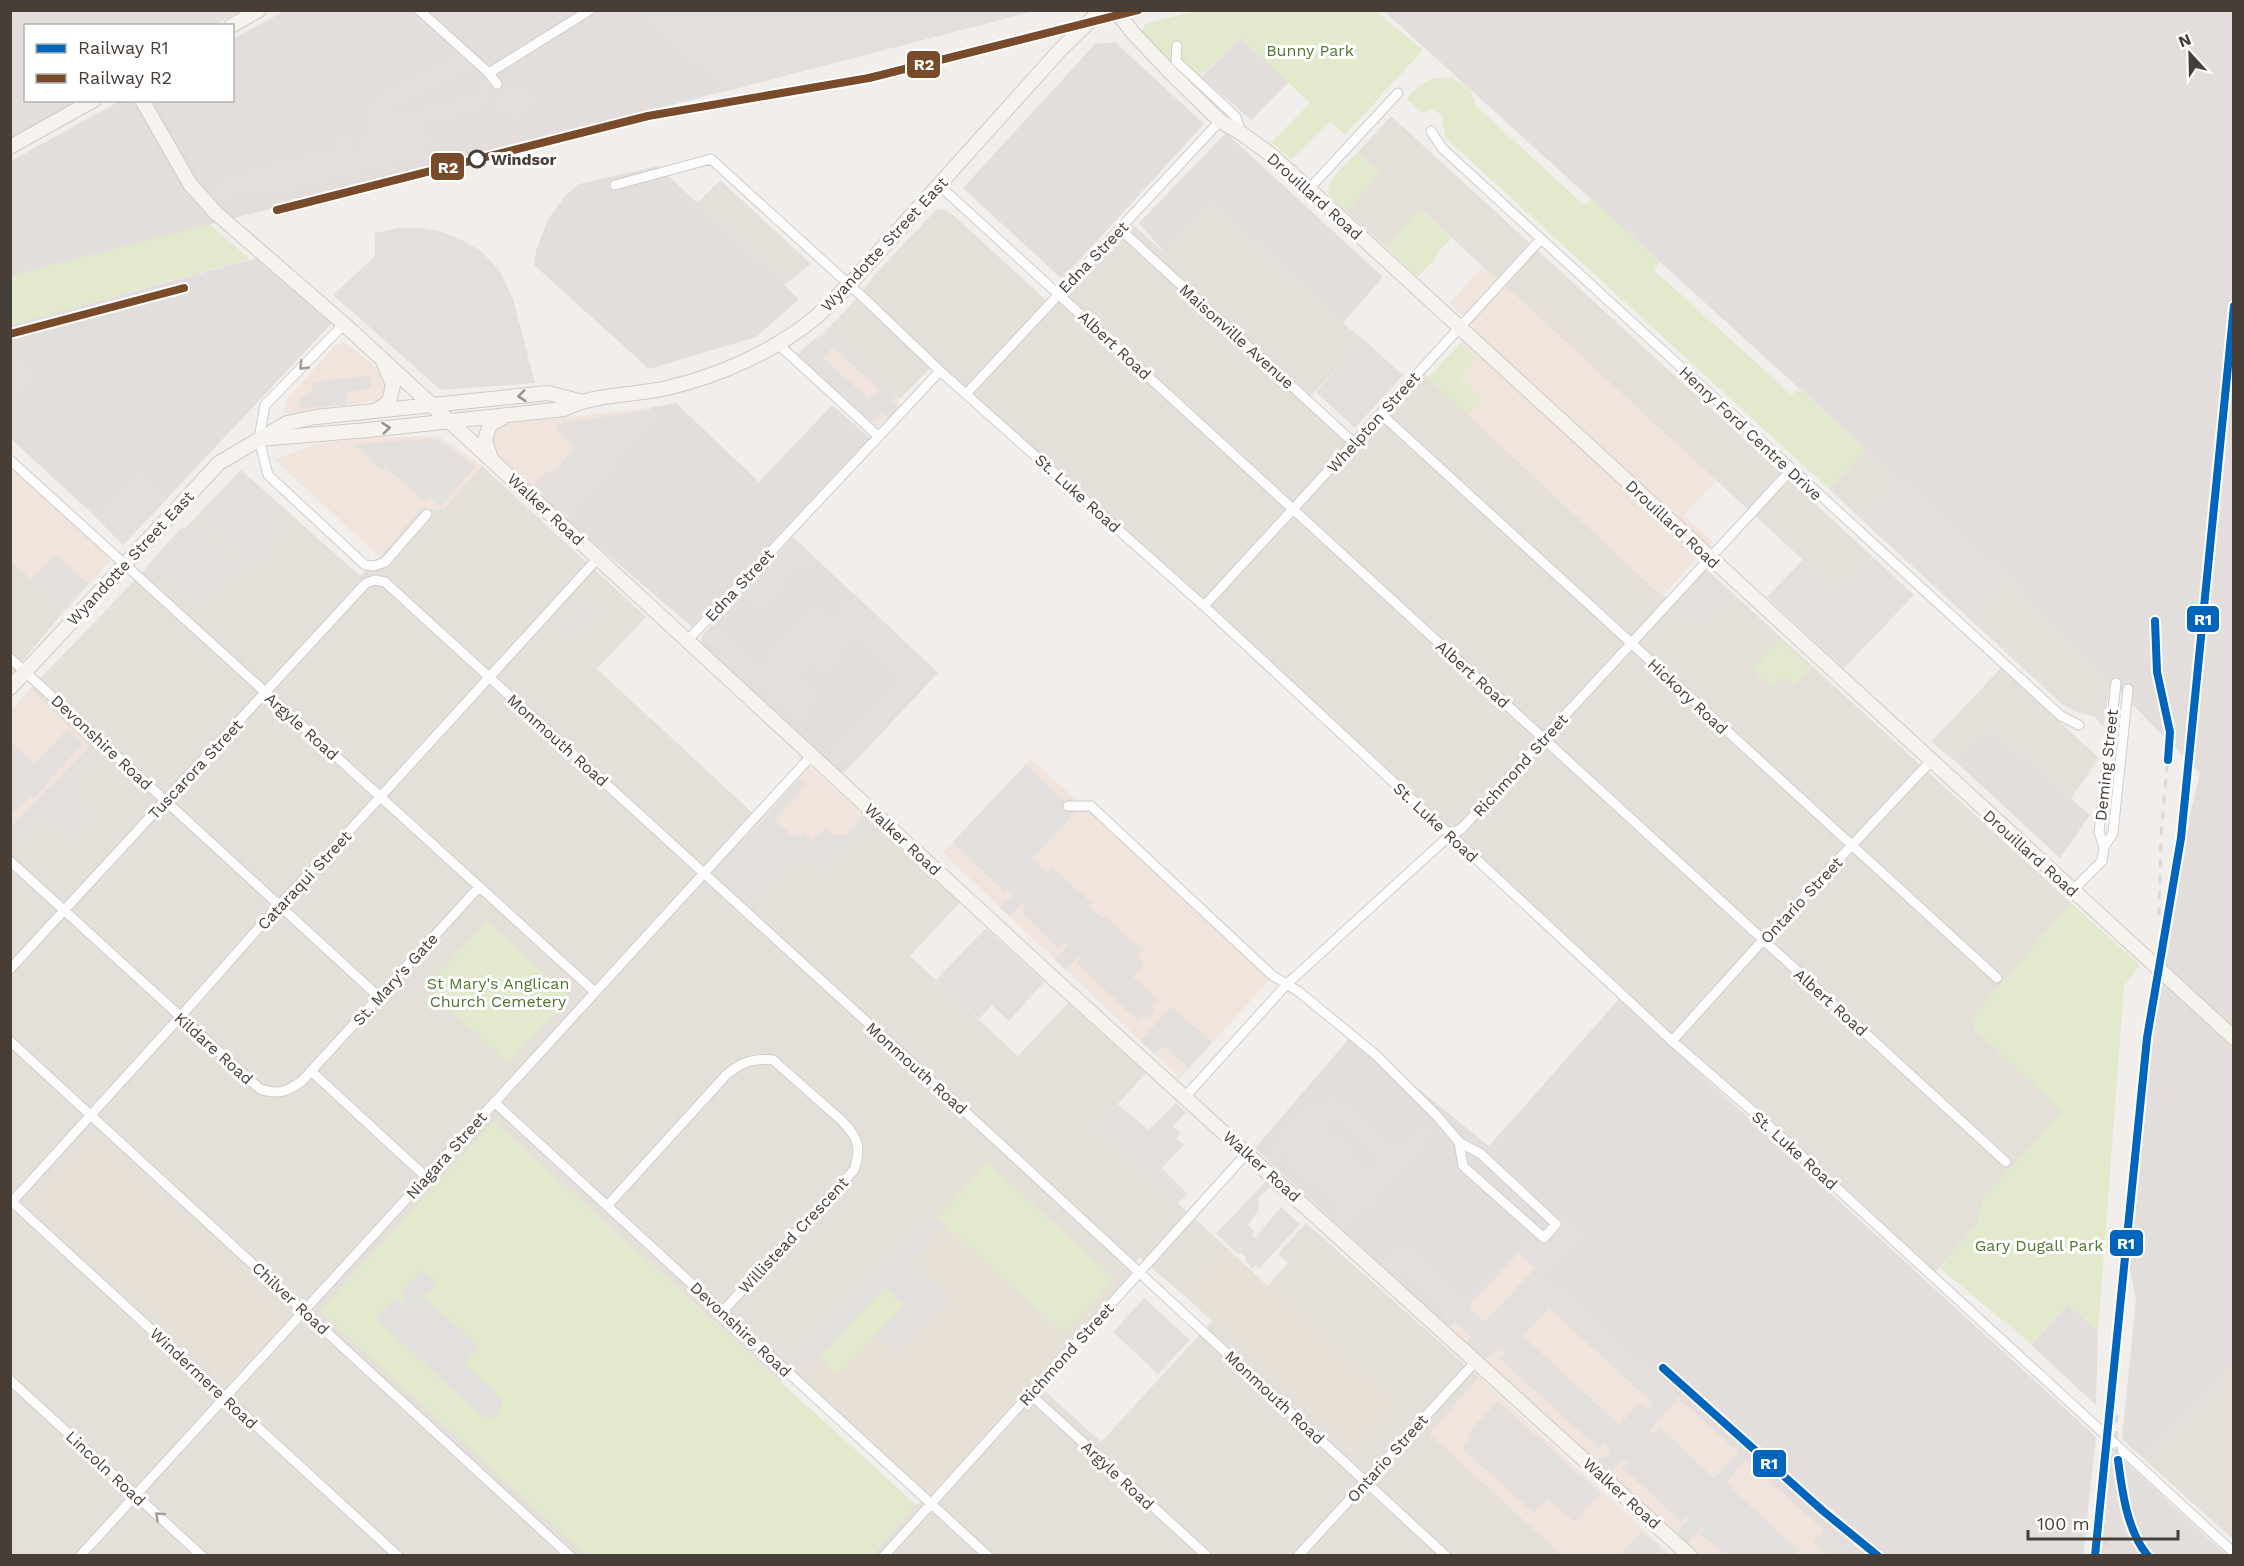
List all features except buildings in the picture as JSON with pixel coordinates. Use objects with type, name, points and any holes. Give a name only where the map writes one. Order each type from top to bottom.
[{"type":"main road","points":[[234,24],[259,10]]},
{"type":"main road","name":"Wyandotte Street East","points":[[259,439],[564,409],[579,401],[667,388],[716,373],[777,343],[814,318],[849,285],[1061,50],[1101,10]]},
{"type":"main road","name":"Drouillard Road","points":[[1115,10],[1141,42],[1220,121],[1270,154],[1309,189],[2234,1038]]},
{"type":"main road","points":[[10,147],[90,102]]},
{"type":"main road","name":"Walker Road","points":[[143,102],[194,189],[216,213],[433,405],[687,641],[1690,1556]]},
{"type":"main road","points":[[374,411],[389,402],[393,385],[384,361]]},
{"type":"main road","name":"Wyandotte Street East","points":[[10,688],[219,463],[287,423],[316,417],[548,393],[579,401]]},
{"type":"main road","points":[[490,458],[485,440],[490,424],[510,415]]},
{"type":"street","points":[[419,10],[489,73],[497,84]]},
{"type":"street","points":[[489,73],[590,10]]},
{"type":"street","points":[[1177,46],[1176,61],[1236,117],[1241,133]]},
{"type":"street","points":[[1309,189],[1398,93]]},
{"type":"street","name":"Edna Street","points":[[966,394],[1220,121]]},
{"type":"street","name":"Henry Ford Centre Drive","points":[[1431,131],[1442,148],[1791,470],[2061,716],[2079,724]]},
{"type":"street","name":"St. Luke Road","points":[[615,185],[711,159],[940,371],[1204,606],[1672,1041],[1765,1122],[2234,1553]]},
{"type":"street","name":"Albert Road","points":[[940,186],[2006,1162]]},
{"type":"street","name":"Maisonville Avenue","points":[[1120,229],[1354,443]]},
{"type":"street","name":"Whelpton Street","points":[[1204,606],[1541,239]]},
{"type":"street","points":[[344,324],[265,405],[259,439],[268,475],[365,565],[374,566],[385,562],[427,514]]},
{"type":"street","points":[[777,343],[878,436]]},
{"type":"street","name":"Edna Street","points":[[687,641],[940,371]]},
{"type":"street","name":"Hickory Road","points":[[1380,414],[1997,978]]},
{"type":"street","name":"Argyle Road","points":[[13,466],[595,992]]},
{"type":"street","name":"Richmond Street","points":[[1185,1097],[1287,984],[1450,835],[1461,829],[1791,470]]},
{"type":"street","name":"Cataraqui Street","points":[[11,1202],[279,905],[598,558]]},
{"type":"street","name":"Tuscarora Street","points":[[10,969],[366,583],[375,580],[385,582]]},
{"type":"street","name":"Monmouth Road","points":[[385,582],[1140,1272],[1446,1556]]},
{"type":"street","name":"Devonshire Road","points":[[10,658],[379,997]]},
{"type":"street","name":"Deming Street","points":[[2104,847],[2099,832],[2116,683]]},
{"type":"street","name":"Deming Street","points":[[2073,890],[2102,861],[2104,847],[2113,833],[2128,690]]},
{"type":"street","name":"Niagara Street","points":[[80,1556],[702,872],[812,755]]},
{"type":"street","name":"Ontario Street","points":[[1672,1041],[1931,761]]},
{"type":"street","points":[[1068,806],[1091,806],[1273,976],[1287,984],[1376,1055],[1460,1142],[1481,1154],[1556,1224],[1544,1238],[1463,1166],[1460,1142]]},
{"type":"street","name":"Kildare Road","points":[[10,861],[260,1089],[273,1093],[284,1093],[300,1083],[312,1071]]},
{"type":"street","name":"St. Mary's Gate","points":[[312,1071],[479,887]]},
{"type":"street","name":"Chilver Road","points":[[10,1041],[570,1556]]},
{"type":"street","name":"Willistead Crescent","points":[[607,1206],[727,1074],[749,1060],[772,1060],[841,1120],[852,1131],[858,1144],[858,1157],[854,1170],[722,1312]]},
{"type":"street","points":[[312,1071],[426,1177]]},
{"type":"street","name":"Devonshire Road","points":[[494,1102],[988,1556]]},
{"type":"street","name":"Richmond Street","points":[[884,1556],[1247,1153]]},
{"type":"street","name":"Windermere Road","points":[[11,1202],[398,1556]]},
{"type":"street","name":"Ontario Street","points":[[1298,1556],[1476,1361]]},
{"type":"street","name":"Lincoln Road","points":[[10,1380],[202,1556]]},
{"type":"street","name":"Argyle Road","points":[[1030,1394],[1207,1556]]},
{"type":"shaded area","points":[[1033,10],[727,91],[636,11]]},
{"type":"shaded area","points":[[11,11],[240,11],[216,24],[24,24],[24,102],[80,102],[11,141]]},
{"type":"shaded area","points":[[284,11],[1034,11],[11,276],[11,161],[118,102],[234,102],[234,38]]},
{"type":"shaded area","points":[[1384,11],[2233,11],[2233,1366],[2144,1459],[2122,1439],[2136,1300],[2129,1265],[2158,986],[2181,852],[2200,773],[2009,579]]},
{"type":"shaded area","points":[[1241,38],[1289,82],[1251,120],[1201,77]]},
{"type":"shaded area","points":[[1115,42],[1204,124],[1062,279],[963,188],[1095,44]]},
{"type":"shaded area","points":[[457,44],[476,61],[471,68],[389,110],[387,118],[477,96],[483,89],[484,81],[489,73],[507,89],[515,83],[535,101],[512,119],[495,103],[500,96],[496,94],[481,109],[418,125],[417,130],[424,128],[429,144],[420,147],[423,157],[258,197],[255,190],[239,191],[229,197],[225,205],[216,213],[200,196],[234,177],[251,178],[250,170],[340,149],[335,138],[342,134],[344,137],[353,134],[357,142],[349,145],[353,152],[358,151],[371,117],[365,105],[441,62],[448,66]]},
{"type":"shaded area","points":[[1391,116],[1873,557],[1837,591],[1420,209],[1387,248],[1346,211],[1380,173],[1358,152]]},
{"type":"shaded area","points":[[1226,133],[1383,277],[1343,323],[1212,203],[1164,252],[1139,223]]},
{"type":"shaded area","points":[[658,166],[799,299],[756,337],[649,369],[534,265],[536,251],[548,219],[566,195],[579,184]]},
{"type":"shaded area","points":[[720,180],[811,264],[784,285],[697,203]]},
{"type":"shaded area","points":[[1212,203],[1364,340],[1307,400],[1353,442],[1420,370],[1670,601],[1703,566],[2071,903],[1973,1017],[1975,1029],[2064,1112],[1983,1198],[1977,1225],[1932,1276],[933,365],[900,399],[827,329],[937,209],[952,214],[1049,303],[1128,220],[1163,252]]},
{"type":"shaded area","points":[[398,228],[422,228],[442,232],[466,242],[483,253],[500,272],[513,299],[535,383],[441,390],[333,295],[375,256],[375,233]]},
{"type":"shaded area","points":[[261,257],[333,322],[123,545],[11,439],[10,325]]},
{"type":"shaded area","points":[[1482,267],[1508,288],[1716,481],[1684,515],[1712,541],[1662,597],[1468,415],[1485,399],[1460,376],[1476,358],[1460,343],[1473,326],[1450,303]]},
{"type":"shaded area","points":[[827,329],[900,399],[898,408],[890,418],[871,431],[792,357]]},
{"type":"shaded area","points":[[829,331],[897,396],[892,401],[898,408],[890,418],[880,413],[872,422],[798,355],[815,338],[817,340]],"holes":[[[833,347],[879,389],[869,399],[823,358]]]},
{"type":"shaded area","points":[[1364,340],[1403,375],[1355,428],[1316,392]]},
{"type":"shaded area","points":[[344,342],[376,367],[388,384],[380,400],[283,414],[288,398],[335,346]]},
{"type":"shaded area","points":[[10,356],[36,371],[11,399],[10,399]]},
{"type":"shaded area","points":[[370,376],[371,389],[346,392],[346,405],[301,408],[300,400],[313,389],[312,382]]},
{"type":"shaded area","points":[[676,403],[759,482],[832,405],[870,438],[692,627],[566,519],[657,417],[649,408]]},
{"type":"shaded area","points":[[649,408],[658,417],[566,519],[493,451],[489,443],[491,434],[503,424]]},
{"type":"shaded area","points":[[649,410],[658,417],[568,516],[561,510],[559,513],[534,485],[548,470],[552,473],[575,448],[556,429],[557,424]]},
{"type":"shaded area","points":[[438,436],[482,466],[444,509],[421,508],[380,557],[275,460],[316,444],[365,438]]},
{"type":"shaded area","points":[[438,440],[476,466],[440,506],[430,496],[424,502],[387,467],[381,470],[355,444]]},
{"type":"shaded area","points":[[1866,449],[1901,481],[1862,520],[1829,489]]},
{"type":"shaded area","points":[[10,459],[115,555],[66,611],[11,559]]},
{"type":"shaded area","points":[[482,466],[646,617],[597,669],[756,816],[820,874],[871,822],[960,902],[910,956],[1018,1056],[1068,1003],[1146,1073],[1096,1128],[1229,1250],[1185,1296],[1139,1257],[1125,1285],[786,1365],[782,1383],[493,1121],[586,1555],[11,1555],[10,826],[89,746],[30,689],[241,470],[360,576],[380,557],[421,508],[444,509]]},
{"type":"shaded area","points":[[140,472],[168,498],[123,545],[97,518]]},
{"type":"shaded area","points":[[244,478],[268,500],[262,507],[289,532],[281,541],[274,535],[264,546],[269,551],[254,568],[203,522]]},
{"type":"shaded area","points":[[1901,481],[2009,579],[1971,620],[1862,520]]},
{"type":"shaded area","points":[[190,526],[236,567],[197,609],[148,565],[182,527],[186,531]]},
{"type":"shaded area","points":[[793,537],[938,673],[843,774],[703,645],[701,640],[704,633]]},
{"type":"shaded area","points":[[793,537],[818,561],[811,570],[803,563],[758,612],[739,595]]},
{"type":"shaded area","points":[[56,554],[88,584],[64,610],[31,579]]},
{"type":"shaded area","points":[[1873,557],[1914,595],[1844,668],[1767,597],[1803,560],[1837,591]]},
{"type":"shaded area","points":[[10,559],[65,610],[11,675],[10,675]]},
{"type":"shaded area","points":[[1711,574],[1730,591],[1698,627],[1678,608]]},
{"type":"shaded area","points":[[2009,579],[2111,680],[2103,727],[2094,716],[2079,713],[2063,705],[1971,620]]},
{"type":"shaded area","points":[[854,594],[935,670],[846,764],[840,759],[834,766],[825,758],[901,676],[857,636],[824,673],[811,662],[799,675],[823,695],[798,722],[780,704],[777,713],[764,701],[772,696],[763,688],[758,692],[734,669],[733,672],[704,641],[715,627],[758,667],[816,606],[831,618]]},
{"type":"shaded area","points":[[591,600],[603,611],[575,641],[563,630]]},
{"type":"shaded area","points":[[2001,668],[2099,758],[2070,800],[1987,726],[1955,761],[1931,742]]},
{"type":"shaded area","points":[[30,689],[89,746],[11,826],[11,710]]},
{"type":"shaded area","points":[[1986,726],[2090,815],[2060,858],[1955,761]]},
{"type":"shaded area","points":[[67,729],[83,744],[33,799],[29,796],[11,815],[11,742],[35,764]]},
{"type":"shaded area","points":[[86,750],[95,759],[67,789],[95,815],[71,841],[45,816],[16,846],[11,841],[11,829]]},
{"type":"shaded area","points":[[1031,759],[1273,976],[1180,1078],[943,853]]},
{"type":"shaded area","points":[[805,762],[871,822],[820,874],[797,854],[757,900],[713,861]]},
{"type":"shaded area","points":[[1026,764],[1075,812],[1032,859],[1048,873],[1053,868],[1092,903],[1089,907],[1103,919],[1106,917],[1143,951],[1137,957],[1144,965],[1133,977],[1158,1000],[1152,1006],[1155,1010],[1148,1018],[1144,1016],[1138,1021],[1077,963],[1081,958],[1079,955],[1066,970],[1055,960],[1068,946],[1064,942],[1058,948],[1021,912],[1026,906],[1023,903],[1010,916],[1000,908],[1014,894],[1008,889],[1005,892],[953,842]]},
{"type":"shaded area","points":[[799,779],[807,784],[774,819],[793,837],[804,833],[811,841],[826,828],[833,835],[846,835],[864,816],[871,822],[820,874],[797,854],[757,900],[717,865],[762,821]]},
{"type":"shaded area","points":[[986,928],[1044,982],[1009,1021],[992,1005],[979,1019],[936,980]]},
{"type":"shaded area","points":[[1619,999],[2096,1437],[2083,1555],[1851,1555],[1544,1276],[1558,1209],[1449,1328],[1255,1148],[1352,1035],[1489,1146]]},
{"type":"shaded area","points":[[1171,1007],[1212,1042],[1189,1068],[1164,1046],[1155,1054],[1140,1041]]},
{"type":"shaded area","points":[[1333,1096],[1349,1110],[1351,1108],[1398,1150],[1424,1123],[1433,1133],[1369,1208],[1359,1210],[1348,1219],[1346,1232],[1331,1218],[1335,1217],[1340,1209],[1291,1165],[1289,1155],[1285,1153],[1274,1165],[1268,1160],[1276,1153],[1273,1144],[1312,1100],[1321,1109]],"holes":[[[1336,1117],[1380,1157],[1367,1172],[1347,1154],[1351,1149],[1333,1133],[1330,1135],[1325,1130]]]},
{"type":"shaded area","points":[[1176,1103],[1186,1112],[1173,1126],[1181,1133],[1176,1138],[1184,1145],[1162,1168],[1188,1194],[1178,1203],[1096,1128],[1117,1104],[1149,1130]]},
{"type":"shaded area","points":[[94,1134],[294,1321],[230,1388],[32,1203]]},
{"type":"shaded area","points":[[984,1158],[1125,1285],[930,1496],[786,1365]]},
{"type":"shaded area","points":[[1266,1181],[1272,1186],[1258,1198],[1259,1209],[1248,1225],[1254,1231],[1252,1235],[1255,1238],[1281,1207],[1300,1224],[1259,1269],[1254,1265],[1253,1269],[1245,1261],[1246,1257],[1240,1252],[1238,1254],[1216,1234]]},
{"type":"shaded area","points":[[1557,1209],[1544,1276],[1851,1555],[1699,1555],[1449,1328]]},
{"type":"shaded area","points":[[1557,1209],[1583,1233],[1544,1276],[1678,1398],[1651,1429],[1651,1432],[1653,1433],[1659,1427],[1714,1478],[1739,1453],[1746,1460],[1727,1481],[1732,1486],[1731,1488],[1799,1551],[1795,1555],[1725,1555],[1700,1533],[1706,1527],[1704,1525],[1690,1540],[1688,1546],[1676,1534],[1690,1518],[1687,1516],[1682,1522],[1622,1467],[1628,1462],[1626,1459],[1615,1467],[1611,1474],[1595,1460],[1606,1457],[1610,1451],[1608,1447],[1603,1443],[1598,1448],[1499,1358],[1504,1353],[1503,1350],[1498,1348],[1485,1361],[1465,1343],[1472,1337],[1455,1322],[1449,1328],[1438,1318],[1443,1311],[1395,1267],[1389,1273],[1382,1266],[1402,1243],[1464,1300],[1491,1271],[1497,1275],[1468,1307],[1485,1322],[1535,1268],[1518,1253]],"holes":[[[1549,1308],[1653,1405],[1648,1410],[1640,1403],[1619,1425],[1523,1336]]]},
{"type":"shaded area","points":[[930,1214],[945,1228],[912,1264],[952,1301],[897,1356],[875,1335],[903,1305],[885,1287],[808,1370],[801,1364],[794,1372],[786,1365]]},
{"type":"shaded area","points":[[1306,1223],[1479,1377],[1430,1434],[1562,1555],[871,1556],[916,1505],[930,1496],[1035,1382],[1101,1442],[1212,1321],[1353,1452],[1395,1404],[1267,1286],[1288,1263],[1278,1254]]},
{"type":"shaded area","points":[[1229,1250],[1395,1404],[1353,1452],[1185,1296]]},
{"type":"shaded area","points":[[422,1270],[437,1283],[424,1297],[479,1346],[465,1363],[502,1399],[502,1408],[496,1416],[491,1418],[481,1415],[375,1318],[395,1299],[402,1304],[407,1298],[401,1292]]},
{"type":"shaded area","points":[[1144,1298],[1190,1340],[1158,1374],[1113,1332]]},
{"type":"shaded area","points":[[2068,1304],[2098,1332],[2096,1405],[2031,1345]]},
{"type":"shaded area","points":[[2233,1366],[2233,1539],[2144,1459]]},
{"type":"shaded area","points":[[1479,1377],[1671,1555],[1562,1555],[1430,1434]]},
{"type":"shaded area","points":[[1498,1401],[1600,1494],[1574,1522],[1548,1498],[1534,1513],[1462,1448],[1471,1438],[1467,1434]]},
{"type":"shaded area","points":[[2112,1449],[2226,1555],[2099,1555]]},
{"type":"shaded area","points":[[1824,1531],[1851,1555],[1827,1555],[1813,1542]]},
{"type":"shaded area","points":[[1642,1532],[1661,1547],[1658,1550],[1664,1555],[1620,1555]]},
{"type":"green space","name":"Bunny Park","points":[[1196,11],[1376,11],[1423,50],[1345,135],[1330,121],[1291,160],[1272,142],[1310,103],[1241,38],[1193,83],[1140,32],[1147,23]]},
{"type":"green space","points":[[1451,77],[1470,89],[1476,106],[1584,205],[1592,199],[1660,262],[1654,270],[1792,395],[1798,388],[1866,449],[1829,489],[1445,137],[1442,115],[1433,110],[1422,113],[1407,99],[1426,82]]},
{"type":"green space","points":[[1358,152],[1380,173],[1346,211],[1334,201],[1328,189],[1338,172]]},
{"type":"green space","points":[[1419,209],[1451,238],[1418,277],[1387,248]]},
{"type":"green space","points":[[209,224],[250,259],[11,325],[11,276]]},
{"type":"green space","points":[[1460,343],[1476,358],[1460,377],[1485,399],[1468,415],[1428,378]]},
{"type":"green space","points":[[1780,639],[1811,667],[1794,686],[1784,676],[1773,688],[1752,670]]},
{"type":"green space","name":"Gary Dugall Park","points":[[2071,903],[2140,965],[2124,986],[2098,1332],[2068,1304],[2031,1344],[1940,1268],[1977,1225],[1983,1198],[2063,1112],[1975,1029],[1973,1017]]},
{"type":"green space","name":"St Mary's Anglican Church Cemetery","points":[[487,921],[570,997],[509,1063],[426,987]]},
{"type":"green space","points":[[493,1121],[916,1505],[871,1555],[586,1555],[320,1311]]},
{"type":"green space","points":[[988,1163],[1114,1279],[1064,1333],[938,1218]]},
{"type":"green space","points":[[885,1287],[903,1305],[838,1375],[820,1357]]},
{"type":"railway","points":[[277,210],[479,159]]},
{"type":"railway","points":[[10,334],[184,288]]},
{"type":"railway","points":[[2095,1556],[2147,1038],[2181,838],[2234,306]]},
{"type":"railway","points":[[2155,621],[2157,672],[2170,732],[2161,835],[2159,919]]},
{"type":"railway","points":[[1663,1368],[1823,1511],[1878,1556]]},
{"type":"railway","points":[[2117,1415],[2118,1469],[2121,1488],[2131,1526],[2148,1556]]},
{"type":"railway","points":[[2103,1523],[2108,1556]]},
{"type":"rail line","name":"R2","points":[[277,210],[648,116],[869,78],[1138,10]]},
{"type":"rail line","name":"R2","points":[[10,334],[184,288]]},
{"type":"rail line","name":"R1","points":[[2095,1556],[2147,1038],[2181,838],[2234,306]]},
{"type":"rail line","name":"R1","points":[[2155,621],[2157,672],[2170,732],[2168,760]]},
{"type":"rail line","name":"R1","points":[[1663,1368],[1823,1511],[1878,1556]]},
{"type":"rail line","name":"R1","points":[[2118,1460],[2130,1523],[2148,1556]]},
{"type":"place","name":"Windsor","points":[[477,159]]}]
